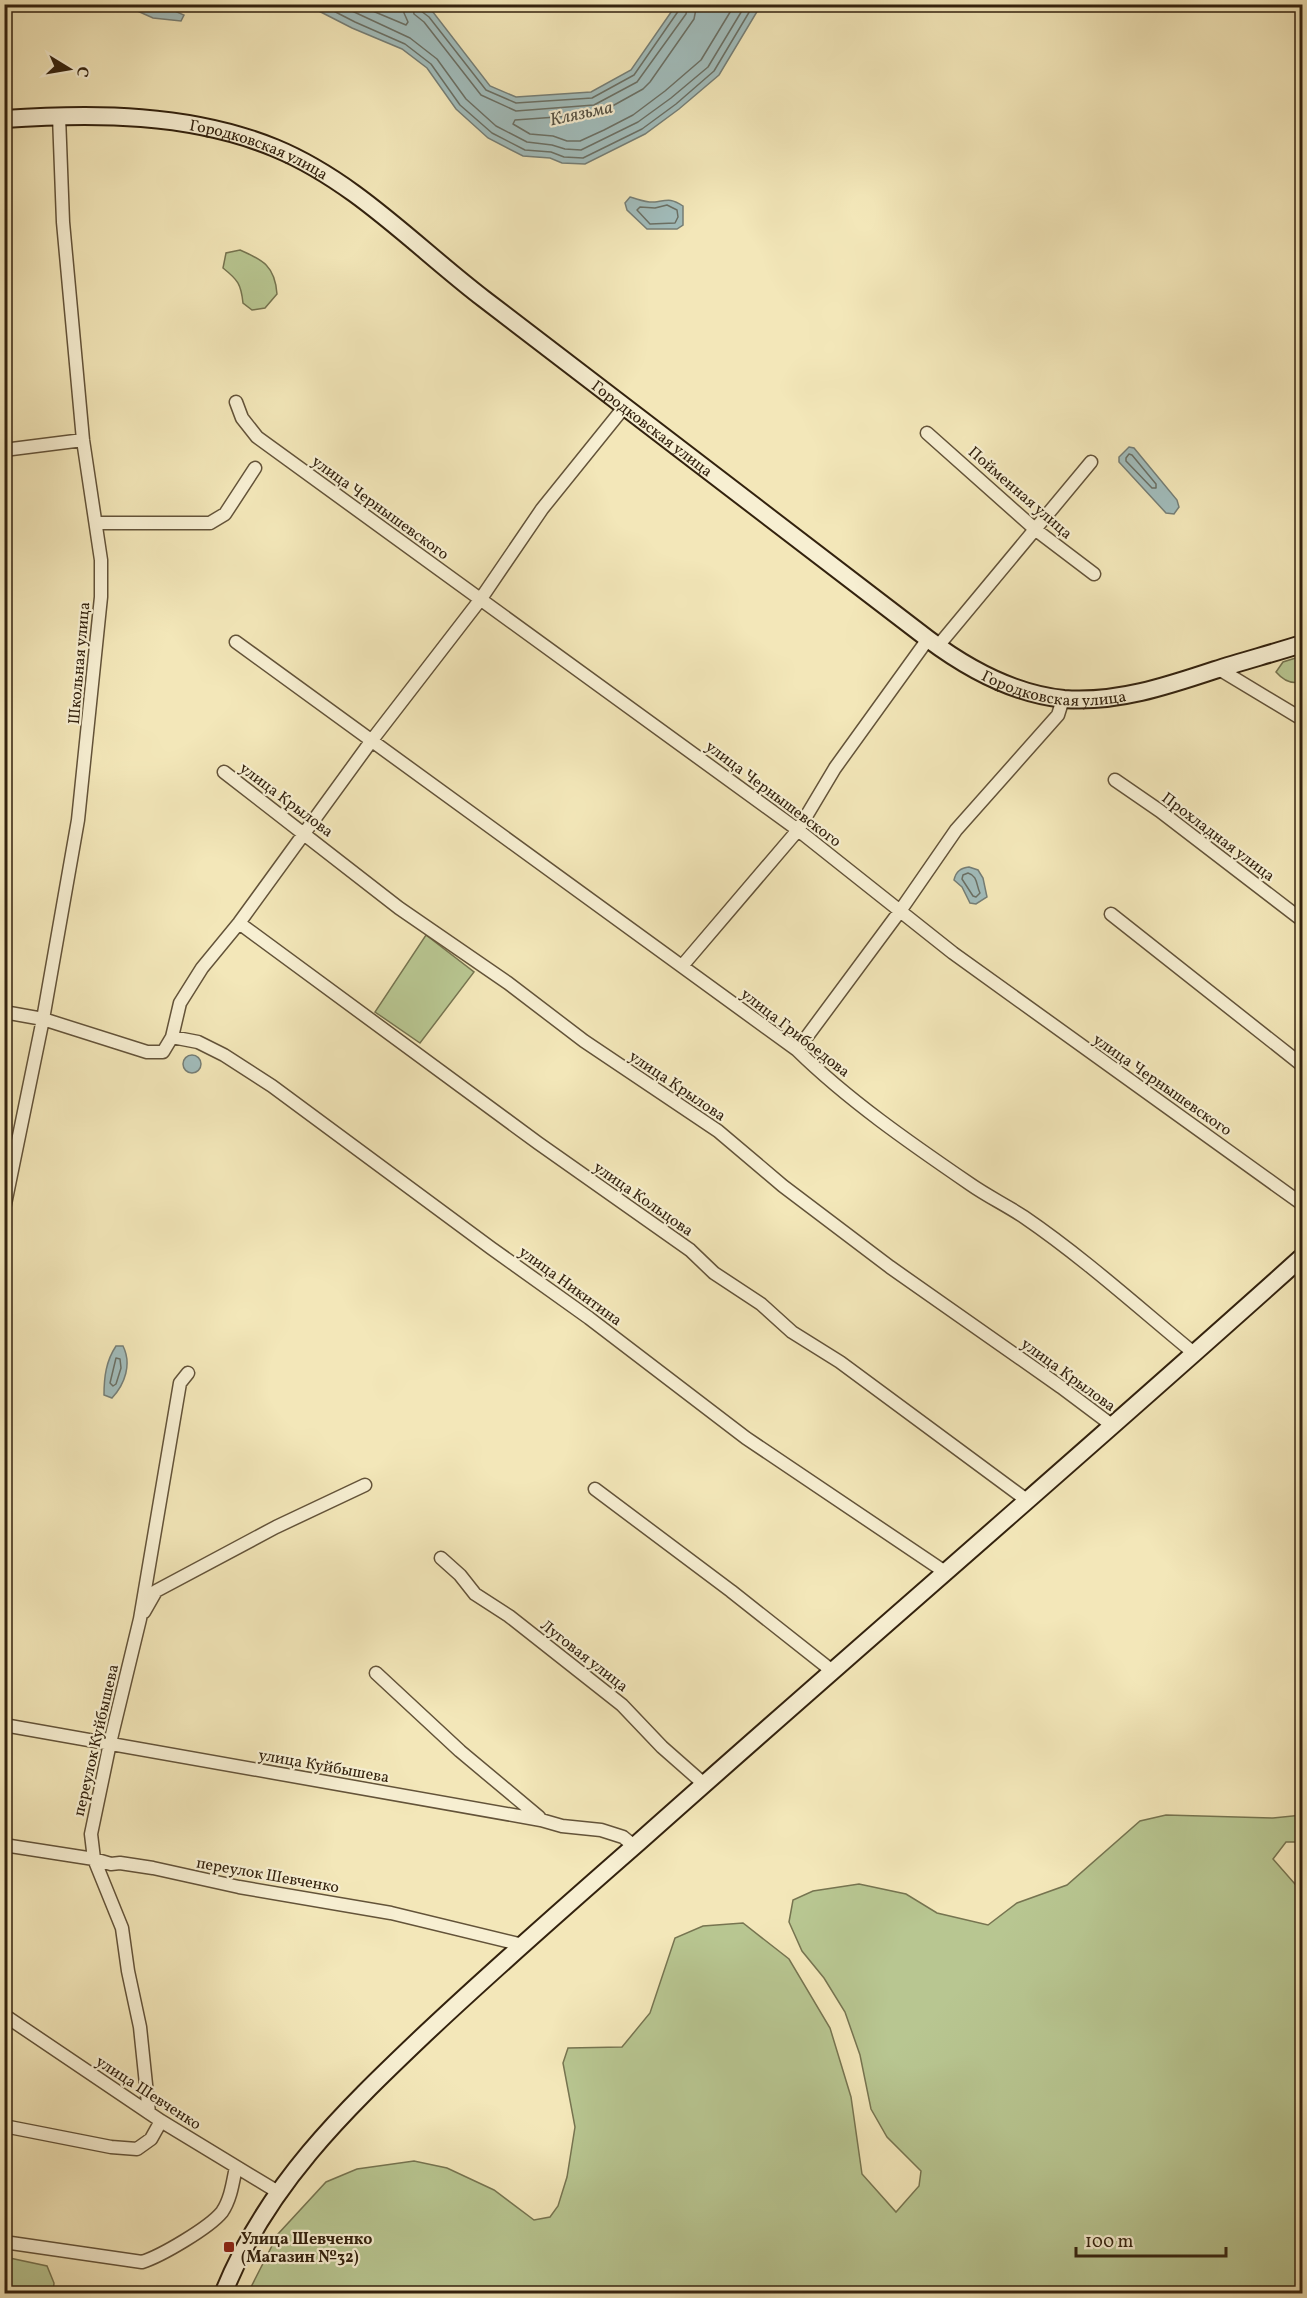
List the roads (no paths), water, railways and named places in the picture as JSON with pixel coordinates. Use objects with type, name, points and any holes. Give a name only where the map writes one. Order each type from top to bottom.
[{"type":"street","name":"Городковская улица","points":[[4,119],[59,116],[153,119],[206,127],[276,148],[332,178],[390,222],[478,295],[933,643],[987,676],[1013,687],[1063,699],[1111,698],[1166,686],[1302,644]]},
{"type":"street","name":"Школьная улица","points":[[4,1209],[43,1019],[78,820],[92,706],[101,597],[101,560],[83,440],[63,222],[59,116]]},
{"type":"street","name":"улица Чернышевского","points":[[236,402],[242,418],[257,437],[798,830],[900,911],[1068,1037],[1181,1115],[1302,1204]]},
{"type":"street","points":[[4,1012],[43,1019],[147,1052],[163,1052],[172,1037],[180,1003],[202,968],[239,923],[372,740],[480,600],[542,509],[625,406]]},
{"type":"street","name":"Пойменная улица","points":[[927,433],[1036,530],[1094,574]]},
{"type":"street","points":[[4,450],[83,440]]},
{"type":"street","points":[[682,966],[798,830],[835,768],[933,643],[1036,530],[1091,462]]},
{"type":"street","points":[[96,523],[210,523],[225,514],[255,468]]},
{"type":"street","name":"улица Грибоедова","points":[[236,642],[797,1050],[821,1073],[878,1118],[970,1184],[1024,1217],[1082,1261],[1195,1354]]},
{"type":"street","points":[[1219,669],[1302,720]]},
{"type":"street","points":[[797,1050],[900,911],[956,830],[1058,715],[1063,699]]},
{"type":"street","name":"улица Крылова","points":[[224,772],[399,908],[508,983],[584,1041],[718,1131],[783,1186],[881,1260],[1113,1426]]},
{"type":"street","name":"Прохладная улица","points":[[1115,780],[1160,811],[1302,920]]},
{"type":"street","points":[[1111,914],[1302,1065]]},
{"type":"street","name":"улица Кольцова","points":[[239,923],[538,1143],[690,1250],[714,1273],[761,1304],[792,1332],[840,1362],[1028,1501]]},
{"type":"street","name":"улица Никитина","points":[[172,1037],[198,1042],[224,1055],[272,1086],[608,1332],[746,1438],[945,1572]]},
{"type":"street","points":[[223,2294],[231,2273],[259,2221],[290,2174],[359,2097],[458,2003],[831,1670],[1028,1501],[1302,1257]]},
{"type":"street","name":"переулок Куйбышева","points":[[149,2113],[140,2027],[128,1971],[123,1928],[94,1859],[91,1834],[140,1618],[180,1383],[188,1373]]},
{"type":"street","points":[[140,1618],[156,1592],[276,1527],[365,1485]]},
{"type":"street","points":[[596,1489],[831,1670]]},
{"type":"street","name":"Луговая улица","points":[[441,1558],[475,1593],[509,1616],[622,1705],[662,1747],[704,1784]]},
{"type":"street","points":[[376,1672],[460,1751],[542,1820]]},
{"type":"street","name":"улица Куйбышева","points":[[4,1725],[542,1820],[562,1826],[601,1830],[622,1837],[634,1846]]},
{"type":"street","name":"переулок Шевченко","points":[[4,1845],[94,1859],[111,1864],[120,1863],[239,1887],[391,1913],[524,1944]]},
{"type":"street","name":"улица Шевченко","points":[[4,2015],[161,2121],[278,2192]]},
{"type":"street","points":[[4,2126],[111,2147],[137,2149],[150,2139],[161,2121]]},
{"type":"street","points":[[4,2242],[142,2262],[159,2257],[206,2227],[222,2212],[229,2198],[236,2167]]},
{"type":"water","points":[[124,5],[161,5],[184,15],[181,21],[153,18]]},
{"type":"water","name":"Клязьма","points":[[307,5],[422,5],[433,12],[490,86],[516,97],[591,92],[631,70],[676,5],[761,5],[719,75],[645,134],[585,164],[562,163],[550,158],[523,156],[488,138],[456,109],[427,68],[402,49],[352,28]]},
{"type":"water","points":[[630,197],[648,202],[669,200],[679,203],[683,206],[683,225],[677,229],[647,229],[627,210],[625,203]]},
{"type":"water","points":[[1129,447],[1134,448],[1177,500],[1179,507],[1174,514],[1166,513],[1119,462],[1119,457]]},
{"type":"water","points":[[969,867],[978,870],[983,878],[987,897],[976,904],[970,903],[962,887],[954,880],[959,870]]},
{"type":"water","points":[[192,1055],[198,1058],[201,1064],[198,1070],[192,1073],[186,1070],[183,1064],[186,1058]]},
{"type":"water","points":[[116,1346],[123,1346],[127,1367],[124,1380],[112,1398],[104,1395],[104,1382],[108,1363]]},
{"type":"place","name":"Улица Шевченко (Магазин №32)","points":[[229,2247]]}]
